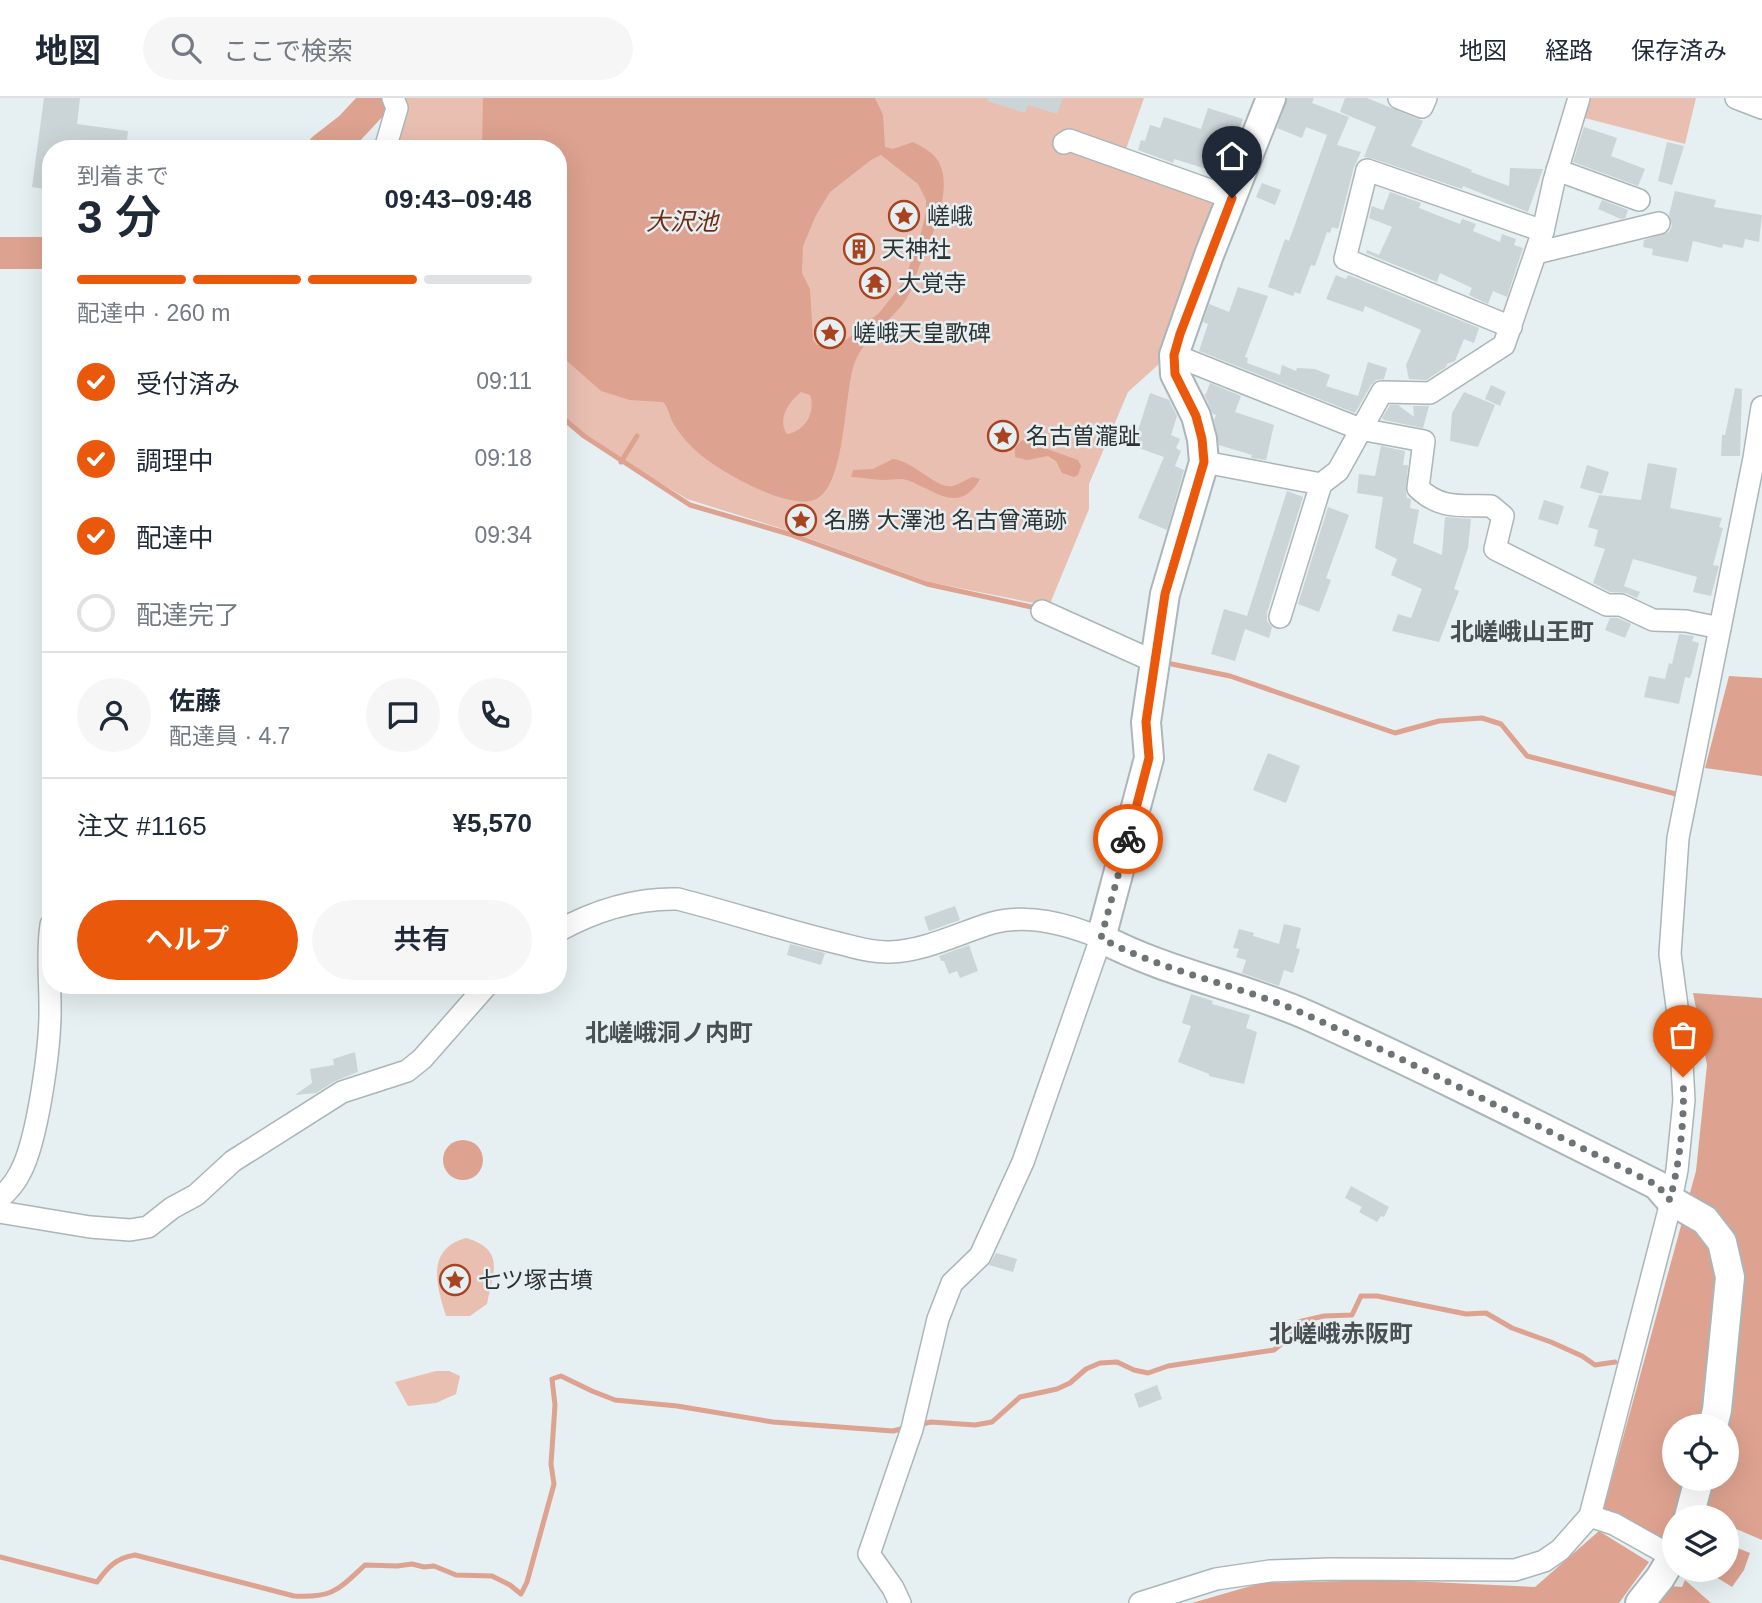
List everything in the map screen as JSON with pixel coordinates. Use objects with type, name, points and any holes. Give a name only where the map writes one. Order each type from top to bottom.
[{"type":"main road","points":[[1271,98],[1174,355],[1175,374],[1196,416],[1204,462],[1165,594],[1146,722],[1149,758],[1101,938],[1171,967],[1306,1014],[1487,1099],[1657,1185],[1670,1200],[1705,1220],[1722,1242],[1730,1277],[1716,1414]]},
{"type":"main road","points":[[1640,1603],[1662,1575]]},
{"type":"street","points":[[388,140],[397,108],[393,98]]},
{"type":"street","points":[[1399,98],[1422,107],[1426,98]]},
{"type":"street","points":[[1280,617],[1321,484],[1338,471],[1382,392],[1430,393],[1504,345],[1543,231],[1556,170],[1579,98]]},
{"type":"street","points":[[1736,98],[1762,108]]},
{"type":"street","points":[[1064,143],[1069,140],[1232,198]]},
{"type":"street","points":[[1511,327],[1345,259],[1367,170],[1543,231]]},
{"type":"street","points":[[1556,170],[1639,200]]},
{"type":"street","points":[[1536,253],[1659,223]]},
{"type":"street","points":[[1174,355],[1360,429],[1424,441],[1418,488],[1429,499],[1444,505],[1491,506],[1496,509],[1503,516],[1495,548],[1607,605],[1621,606],[1653,620],[1686,621],[1720,628]]},
{"type":"street","points":[[1140,1603],[1216,1578],[1270,1571],[1515,1570],[1544,1561],[1560,1550],[1590,1516],[1677,1170],[1684,1100],[1680,1029],[1670,954],[1678,838],[1740,533],[1762,407]]},
{"type":"street","points":[[1204,462],[1321,484]]},
{"type":"street","points":[[1740,533],[1762,516]]},
{"type":"street","points":[[1042,611],[1153,661]]},
{"type":"street","points":[[567,926],[606,909],[636,901],[678,899],[786,931],[872,951],[912,949],[994,922],[1021,919],[1048,922],[1101,938],[1023,1162],[980,1256],[952,1283],[938,1319],[912,1429],[869,1554],[894,1588],[900,1603]]},
{"type":"street","points":[[0,1198],[21,1172],[35,1126],[46,1053],[49,994]]},
{"type":"street","points":[[0,1212],[90,1227],[130,1230],[148,1227],[172,1208],[196,1195],[233,1161],[342,1092],[407,1071],[422,1059],[479,994]]},
{"type":"street","points":[[1590,1516],[1614,1524],[1662,1549]]},
{"type":"shaded area","name":"大覚寺","points":[[401,98],[1144,98],[1119,169],[1215,199],[1158,365],[1128,392],[1089,484],[1089,509],[1049,606],[929,582],[786,530],[687,499],[596,444],[567,419],[567,140],[394,140]]},
{"type":"shaded area","points":[[1586,98],[1696,98],[1685,144],[1581,117]]},
{"type":"shaded area","points":[[1729,676],[1762,678],[1762,776],[1705,768]]},
{"type":"shaded area","points":[[1693,993],[1762,998],[1762,1540],[1739,1530],[1739,1505],[1662,1505],[1662,1539],[1659,1541],[1603,1511],[1696,1171],[1707,1065]]},
{"type":"shaded area","points":[[463,1140],[477,1146],[483,1160],[477,1174],[463,1180],[449,1174],[443,1160],[449,1146]]},
{"type":"shaded area","points":[[466,1238],[479,1243],[492,1256],[494,1272],[487,1304],[470,1316],[446,1316],[437,1281],[439,1259],[453,1243]]},
{"type":"shaded area","points":[[436,1371],[449,1371],[460,1376],[456,1394],[436,1403],[408,1406],[395,1382]]},
{"type":"shaded area","points":[[1599,1531],[1649,1562],[1619,1603],[1192,1603],[1261,1583],[1388,1580],[1535,1587]]},
{"type":"water","name":"大沢池","points":[[483,98],[875,98],[883,115],[885,147],[893,149],[913,142],[934,155],[943,172],[944,186],[934,229],[907,297],[864,345],[855,362],[833,478],[825,492],[814,500],[785,499],[767,493],[714,465],[683,437],[663,402],[630,400],[601,391],[567,361],[567,140],[482,140]],"holes":[[[881,155],[918,184],[926,200],[926,212],[919,241],[903,283],[879,313],[846,340],[831,339],[817,345],[813,340],[810,289],[802,273],[803,246],[816,215],[830,192]],[[801,392],[810,395],[808,420],[799,429],[787,434],[783,423],[785,412]]]},
{"type":"water","points":[[1022,440],[1078,460],[1081,466],[1078,475],[1074,477],[1062,473],[1056,461],[1048,456],[1027,460],[1015,457],[1015,448]]},
{"type":"water","points":[[893,459],[910,465],[946,486],[953,486],[973,477],[980,479],[972,490],[955,498],[945,497],[907,480],[851,477],[853,470],[873,469]]},
{"type":"water","points":[[1739,1549],[1750,1553],[1739,1577]]},
{"type":"water","points":[[1684,1582],[1687,1582],[1711,1603],[1655,1603],[1671,1586],[1682,1587]]},
{"type":"building","points":[[44,98],[80,98],[77,124],[128,131],[127,140],[42,140],[42,189],[32,187]]},
{"type":"building","points":[[988,98],[1063,98],[1057,114],[1028,105],[1025,113],[987,101]]},
{"type":"building","points":[[1287,98],[1314,98],[1312,103],[1349,117],[1337,145],[1361,152],[1354,167],[1338,229],[1332,227],[1330,233],[1327,232],[1315,266],[1311,265],[1300,294],[1295,292],[1293,296],[1268,287],[1285,239],[1289,241],[1327,135],[1306,127],[1302,138],[1277,128]]},
{"type":"building","points":[[1345,98],[1367,98],[1423,121],[1411,146],[1509,186],[1510,168],[1543,169],[1528,212],[1463,186],[1462,189],[1364,157],[1376,127],[1340,112]]},
{"type":"building","points":[[1208,108],[1243,119],[1223,174],[1174,159],[1173,163],[1138,150],[1141,140],[1145,141],[1150,125],[1160,128],[1164,117],[1201,129]]},
{"type":"building","points":[[1584,127],[1617,138],[1611,156],[1645,169],[1638,186],[1573,162]]},
{"type":"building","points":[[1667,142],[1684,146],[1672,185],[1658,181]]},
{"type":"building","points":[[1262,183],[1281,190],[1275,205],[1256,197]]},
{"type":"building","points":[[1675,191],[1716,200],[1714,207],[1762,215],[1759,242],[1745,239],[1743,248],[1723,244],[1722,248],[1693,241],[1688,262],[1652,255],[1653,249],[1643,247],[1644,240],[1669,232],[1672,226],[1669,215]]},
{"type":"building","points":[[1390,192],[1421,203],[1419,208],[1460,224],[1462,219],[1476,224],[1473,231],[1500,242],[1502,234],[1516,239],[1514,245],[1523,248],[1507,297],[1493,291],[1488,304],[1469,295],[1472,288],[1440,273],[1437,282],[1366,253],[1367,250],[1379,255],[1392,227],[1369,218],[1372,206],[1383,210]]},
{"type":"building","points":[[1602,200],[1628,210],[1625,218],[1621,219],[1598,209]]},
{"type":"building","points":[[1336,275],[1346,279],[1348,275],[1479,328],[1474,343],[1464,339],[1455,361],[1426,380],[1409,379],[1406,365],[1421,330],[1365,306],[1363,312],[1326,299]]},
{"type":"building","points":[[1238,287],[1268,296],[1245,357],[1248,358],[1247,363],[1280,375],[1282,365],[1296,371],[1297,368],[1315,369],[1330,375],[1326,386],[1358,396],[1368,362],[1387,368],[1384,379],[1376,380],[1371,385],[1355,413],[1199,351],[1208,324],[1203,322],[1209,304],[1229,312]]},
{"type":"building","points":[[1210,383],[1241,396],[1235,412],[1274,425],[1266,460],[1251,458],[1252,455],[1219,445],[1214,420],[1216,415],[1213,414],[1204,394]]},
{"type":"building","points":[[1491,385],[1506,392],[1500,406],[1485,399]]},
{"type":"building","points":[[1735,388],[1742,389],[1740,456],[1721,456],[1722,435],[1725,435]]},
{"type":"building","points":[[1464,392],[1495,405],[1478,447],[1450,441],[1452,413]]},
{"type":"building","points":[[1150,393],[1169,400],[1177,416],[1171,435],[1180,439],[1176,448],[1181,451],[1175,466],[1184,470],[1167,530],[1138,518],[1164,457],[1133,446]]},
{"type":"building","points":[[1390,405],[1398,405],[1414,417],[1413,406],[1429,406],[1423,428],[1384,420],[1382,418]]},
{"type":"building","points":[[1381,446],[1405,451],[1403,465],[1408,465],[1407,498],[1411,499],[1410,508],[1419,510],[1413,543],[1442,555],[1445,517],[1471,519],[1468,548],[1454,589],[1459,591],[1439,642],[1392,631],[1398,614],[1411,618],[1422,589],[1391,575],[1397,559],[1375,548],[1383,497],[1357,493],[1359,474],[1375,476]]},
{"type":"building","points":[[1648,463],[1677,468],[1670,508],[1722,518],[1719,527],[1723,528],[1713,565],[1719,566],[1711,596],[1693,592],[1697,577],[1633,559],[1624,586],[1640,592],[1637,598],[1626,593],[1610,592],[1593,583],[1605,549],[1594,546],[1598,530],[1588,527],[1599,495],[1641,500]]},
{"type":"building","points":[[1587,465],[1609,472],[1602,494],[1580,488]]},
{"type":"building","points":[[1287,491],[1303,497],[1267,613],[1267,621],[1272,627],[1269,638],[1245,629],[1235,661],[1211,654],[1224,609],[1247,616]]},
{"type":"building","points":[[1544,500],[1564,506],[1558,525],[1538,519]]},
{"type":"building","points":[[1328,507],[1349,515],[1326,578],[1331,580],[1319,612],[1298,604]]},
{"type":"building","points":[[1610,618],[1618,618],[1631,624],[1625,638],[1605,630]]},
{"type":"building","points":[[1679,634],[1694,636],[1692,641],[1699,643],[1690,678],[1685,677],[1679,704],[1644,697],[1649,676],[1665,679],[1669,663],[1672,664]]},
{"type":"building","points":[[1268,753],[1300,766],[1286,803],[1253,790]]},
{"type":"building","points":[[955,906],[960,920],[929,931],[924,917]]},
{"type":"building","points":[[1284,924],[1301,928],[1296,948],[1300,949],[1293,973],[1284,970],[1279,986],[1242,973],[1246,960],[1236,957],[1239,949],[1233,948],[1239,929],[1279,944]]},
{"type":"building","points":[[790,944],[825,953],[821,965],[787,955]]},
{"type":"building","points":[[969,945],[978,971],[960,978],[957,971],[949,974],[939,956]]},
{"type":"building","points":[[1191,994],[1213,1001],[1212,1004],[1250,1015],[1246,1028],[1257,1032],[1244,1084],[1209,1076],[1178,1062],[1191,1026],[1182,1023]]},
{"type":"building","points":[[355,1052],[358,1072],[335,1081],[316,1093],[295,1095],[312,1083],[310,1069],[334,1065],[333,1059]]},
{"type":"building","points":[[1351,1186],[1389,1207],[1384,1217],[1381,1216],[1377,1222],[1359,1212],[1362,1207],[1345,1198]]},
{"type":"building","points":[[996,1253],[1017,1259],[1013,1272],[989,1265]]},
{"type":"building","points":[[1157,1385],[1162,1399],[1139,1408],[1134,1394]]},
{"type":"waterway","points":[[335,140],[378,98]]},
{"type":"waterway","points":[[0,253],[42,253]]},
{"type":"waterway","points":[[567,422],[584,436],[690,505],[789,534],[927,584],[1036,608]]},
{"type":"waterway","points":[[621,462],[637,436]]},
{"type":"waterway","points":[[1162,662],[1230,676],[1395,733],[1439,721],[1482,718],[1501,724],[1527,756],[1680,795]]},
{"type":"waterway","points":[[918,1425],[931,1422],[975,1425],[992,1422],[1020,1397],[1057,1389],[1070,1383],[1086,1369],[1100,1363],[1117,1362],[1148,1373],[1168,1366],[1274,1350],[1286,1340],[1298,1322],[1324,1316],[1352,1315],[1361,1296],[1377,1296],[1466,1314],[1486,1313],[1512,1328],[1582,1356],[1595,1365],[1615,1362]]},
{"type":"waterway","points":[[0,1557],[97,1582],[113,1564],[135,1555],[294,1596],[318,1596],[334,1591],[365,1565],[412,1564],[434,1566],[456,1575],[492,1576],[521,1594],[527,1582],[554,1484],[551,1464],[555,1405],[552,1379],[561,1376],[615,1400],[677,1406],[773,1422],[893,1431],[905,1428]]},
{"type":"way so far","points":[[1128,839],[1101,938],[1113,945],[1306,1014],[1487,1099],[1657,1185],[1670,1200],[1677,1170],[1684,1100],[1683,1077]]},
{"type":"place","name":"嵯峨","points":[[904,216]]},
{"type":"place","name":"天神社","points":[[859,249]]},
{"type":"place","name":"大覚寺","points":[[875,283]]},
{"type":"place","name":"嵯峨天皇歌碑","points":[[830,333]]},
{"type":"place","name":"名古曽瀧趾","points":[[1003,436]]},
{"type":"place","name":"名勝 大澤池 名古曾滝跡","points":[[801,520]]},
{"type":"place","name":"七ツ塚古墳","points":[[455,1280]]},
{"type":"district","name":"北嵯峨山王町","points":[[1522,632]]},
{"type":"district","name":"北嵯峨洞ノ内町","points":[[669,1033]]},
{"type":"district","name":"北嵯峨赤阪町","points":[[1341,1334]]},
{"type":"route","points":[[1128,839],[1149,758],[1146,722],[1165,594],[1204,462],[1196,416],[1175,374],[1174,355],[1232,198]]}]
